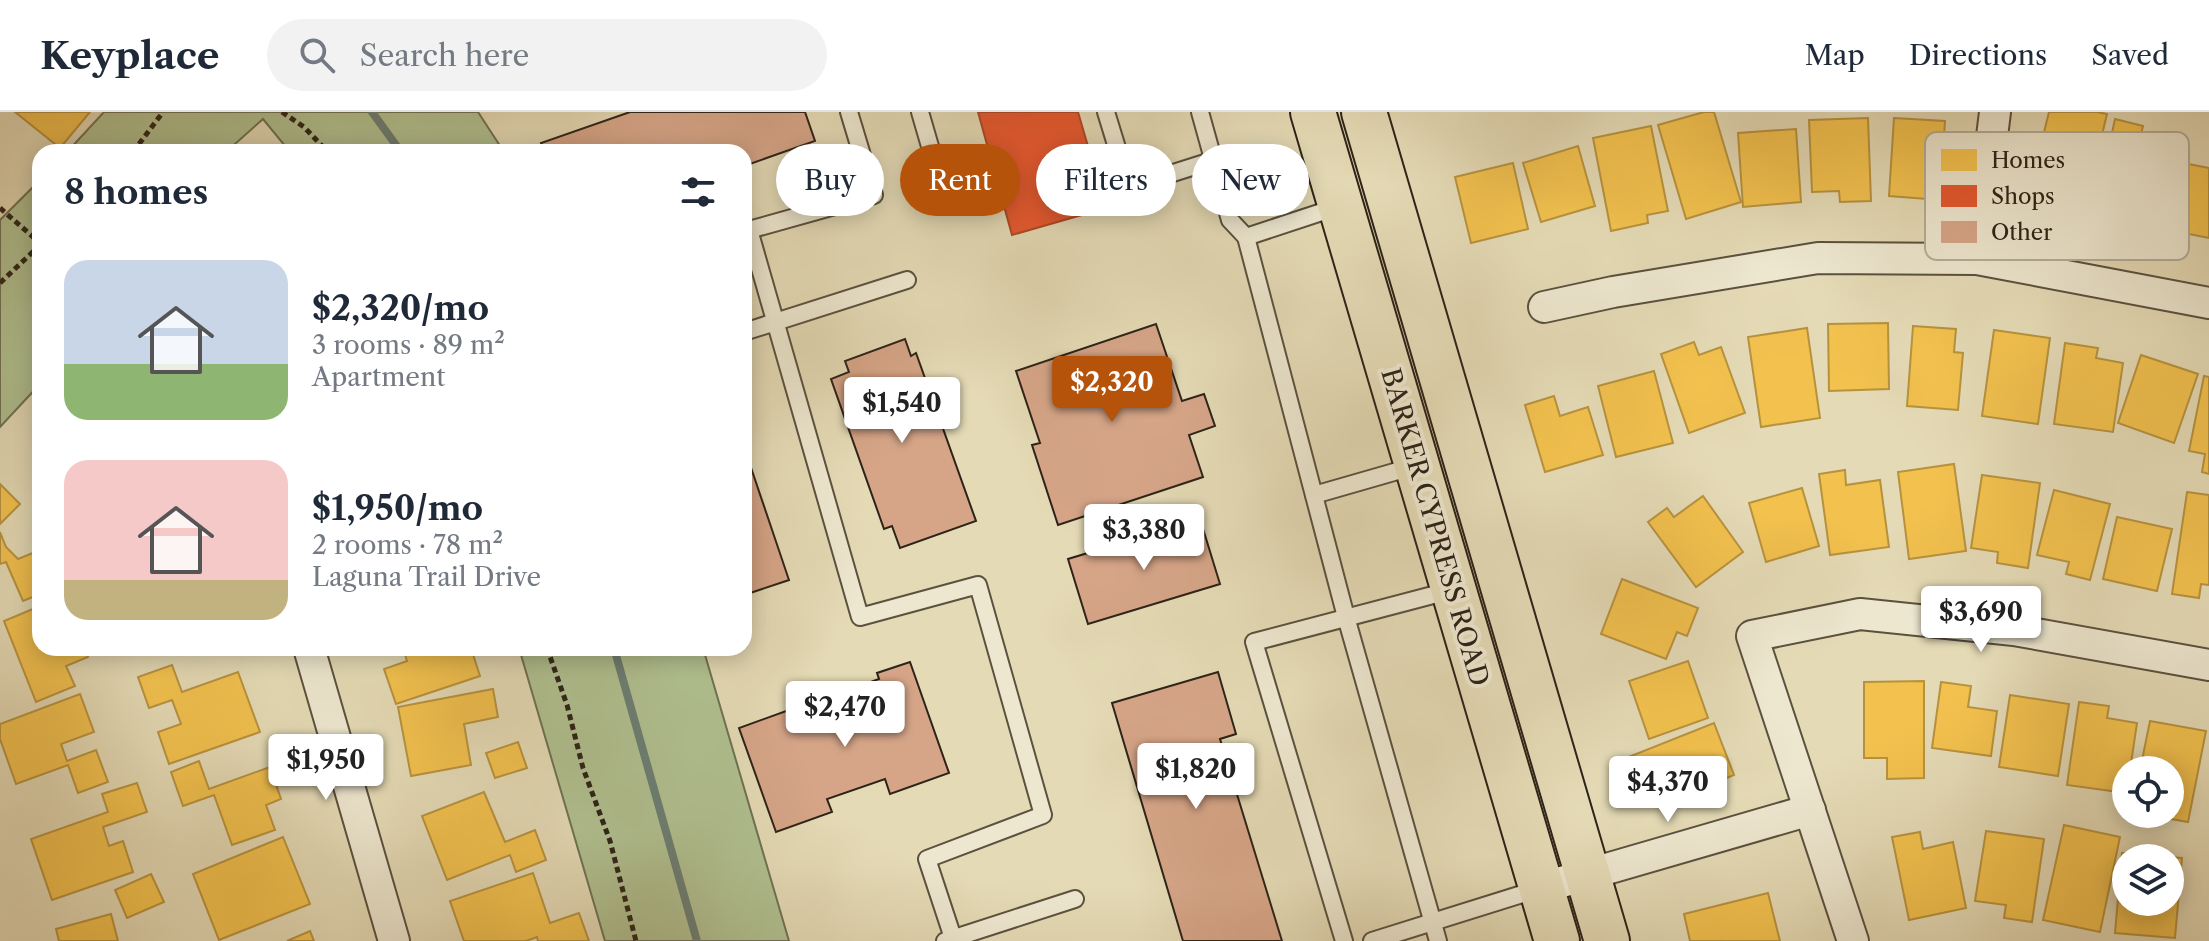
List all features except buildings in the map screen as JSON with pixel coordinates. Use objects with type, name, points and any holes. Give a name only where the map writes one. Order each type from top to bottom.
[{"type":"main road","name":"BARKER CYPRESS ROAD","points":[[1313,112],[1557,941]]},
{"type":"main road","name":"BARKER CYPRESS ROAD","points":[[1364,112],[1607,941]]},
{"type":"main road","points":[[1417,466],[1466,458]]},
{"type":"street","points":[[1993,132],[1995,112]]},
{"type":"street","points":[[1544,307],[1613,292],[1818,258],[1925,259]]},
{"type":"street","points":[[1982,260],[2209,303]]},
{"type":"street","points":[[1853,941],[1752,636],[1860,614],[2014,630],[2209,665]]},
{"type":"street","points":[[311,656],[394,941]]},
{"type":"street","points":[[1541,888],[1810,810]]},
{"type":"lane","points":[[752,229],[874,195],[849,112]]},
{"type":"lane","points":[[920,112],[929,144]]},
{"type":"lane","points":[[1106,112],[1129,187],[1192,167]]},
{"type":"lane","points":[[1200,112],[1209,144]]},
{"type":"lane","points":[[1246,237],[1341,206]]},
{"type":"lane","points":[[1229,216],[1246,237],[1346,617],[1438,941]]},
{"type":"lane","points":[[752,241],[860,617],[978,585],[983,600],[1043,815],[927,859],[951,940],[1075,899]]},
{"type":"lane","points":[[752,330],[907,280]]},
{"type":"lane","points":[[1314,495],[1417,466]]},
{"type":"lane","points":[[1344,941],[1254,642],[1453,590]]},
{"type":"lane","points":[[1372,941],[1541,888]]},
{"type":"path","points":[[139,144],[163,112]]},
{"type":"path","points":[[282,112],[304,127],[320,144]]},
{"type":"path","points":[[0,208],[32,234]]},
{"type":"path","points":[[0,283],[32,252]]},
{"type":"path","points":[[550,656],[567,705],[583,768],[610,841],[636,941]]},
{"type":"green space","points":[[104,112],[478,112],[499,144],[283,144],[263,119],[235,144],[74,144]]},
{"type":"green space","points":[[32,188],[32,393],[0,427],[0,220]]},
{"type":"green space","points":[[521,656],[705,656],[789,941],[605,941]]},
{"type":"waterway","points":[[372,112],[395,144]]},
{"type":"waterway","points":[[616,656],[697,941]]}]
